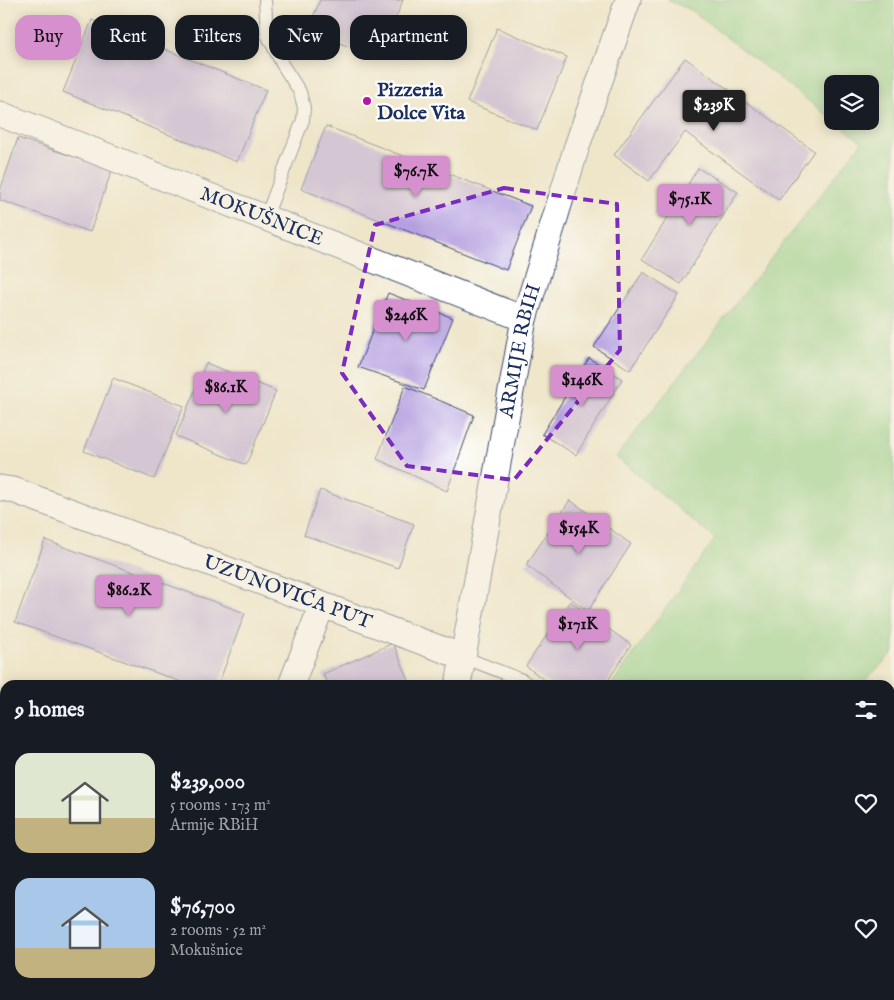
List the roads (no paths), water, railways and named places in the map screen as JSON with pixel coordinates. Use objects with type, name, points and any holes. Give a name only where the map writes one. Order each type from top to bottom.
[{"type":"street","name":"ARMIJE RBIH","points":[[459,680],[524,319],[577,146],[628,0]]},
{"type":"street","name":"ARMIJE RBIH","points":[[619,27],[637,0]]},
{"type":"street","name":"MOKUŠNICE","points":[[0,114],[524,319]]},
{"type":"street","name":"UZUNOVIĆA PUT","points":[[0,488],[13,490],[463,657]]},
{"type":"street","points":[[293,680],[322,604]]},
{"type":"lane","points":[[265,0],[267,34],[282,64],[300,92],[304,108],[303,120],[266,218]]},
{"type":"lane","points":[[463,657],[522,680]]},
{"type":"place","name":"Pizzeria Dolce Vita","points":[[367,101]]}]
